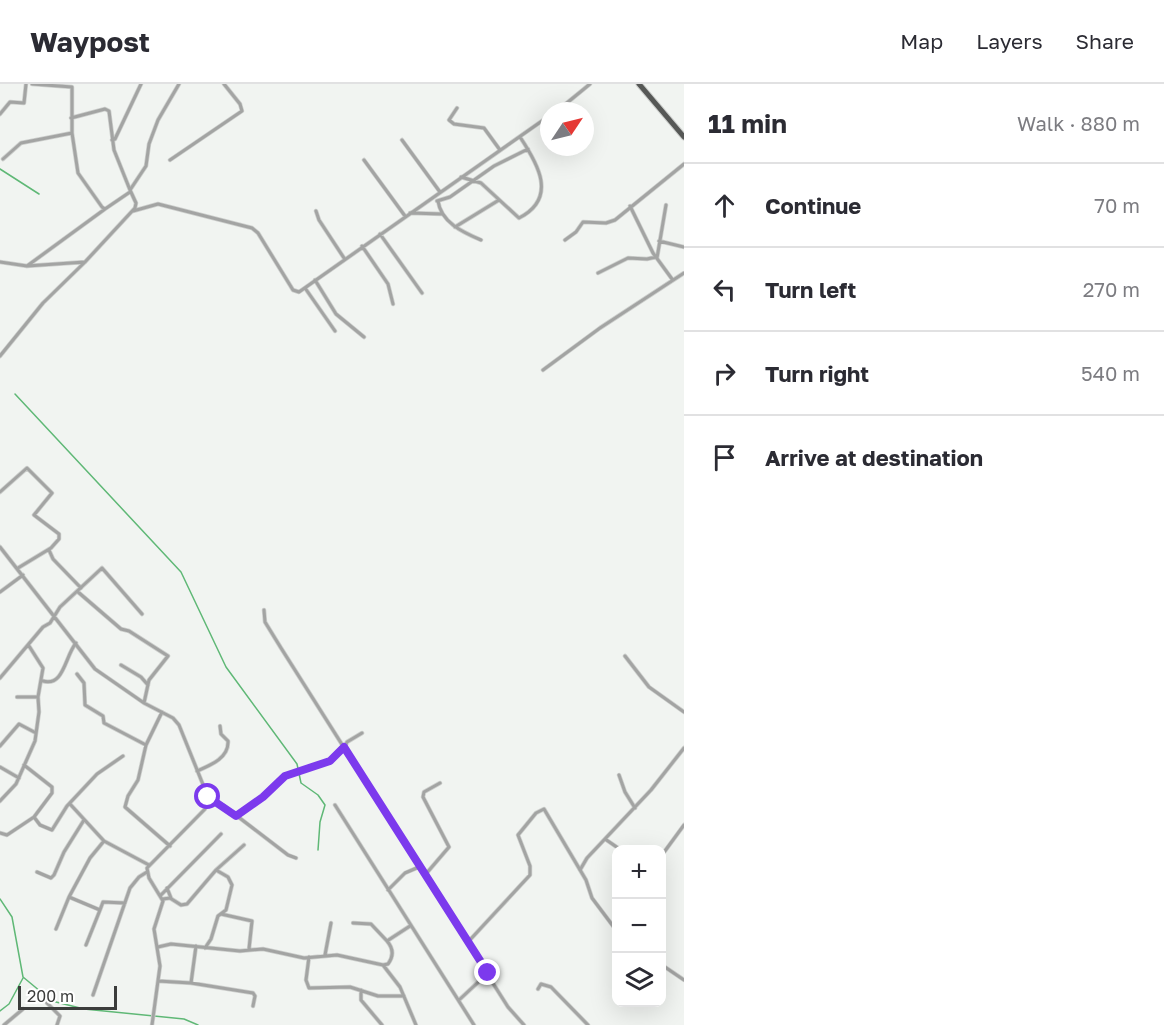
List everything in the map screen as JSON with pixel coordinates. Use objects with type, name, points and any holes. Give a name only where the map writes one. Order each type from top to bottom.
[{"type":"highway","points":[[639,84],[684,137]]},
{"type":"street","points":[[0,114],[10,102],[24,103],[26,84]]},
{"type":"street","points":[[32,84],[72,87],[72,133],[78,173],[105,209]]},
{"type":"street","points":[[112,140],[115,139],[141,84]]},
{"type":"street","points":[[27,266],[130,191],[146,166],[149,144],[158,120],[179,84]]},
{"type":"street","points":[[170,160],[242,111],[240,104],[224,84]]},
{"type":"street","points":[[567,102],[590,84]]},
{"type":"street","points":[[457,108],[449,120],[454,124],[484,128],[500,150]]},
{"type":"street","points":[[0,356],[48,297],[133,211],[136,202],[112,140],[109,111],[105,109],[71,118]]},
{"type":"street","points":[[133,211],[158,204],[252,228],[258,233],[293,290],[299,292],[344,258],[540,122]]},
{"type":"street","points":[[3,159],[21,142],[72,133]]},
{"type":"street","points":[[461,177],[476,180],[520,218],[541,197],[540,170],[520,136]]},
{"type":"street","points":[[402,140],[438,193],[442,214],[455,227],[480,240]]},
{"type":"street","points":[[438,201],[450,197],[494,166],[528,149]]},
{"type":"street","points":[[364,160],[405,216]]},
{"type":"street","points":[[565,240],[576,232],[582,223],[612,221],[684,164]]},
{"type":"street","points":[[455,227],[499,200]]},
{"type":"street","points":[[656,258],[666,204]]},
{"type":"street","points":[[630,206],[656,258],[672,279]]},
{"type":"street","points":[[316,211],[319,220],[344,258]]},
{"type":"street","points":[[409,213],[442,214]]},
{"type":"street","points":[[380,234],[422,293]]},
{"type":"street","points":[[659,241],[684,247]]},
{"type":"street","points":[[362,246],[387,284],[393,304]]},
{"type":"street","points":[[598,273],[628,258],[656,258]]},
{"type":"street","points":[[0,262],[27,266],[85,262]]},
{"type":"street","points":[[543,370],[672,279],[684,273]]},
{"type":"street","points":[[315,280],[336,314],[364,337]]},
{"type":"street","points":[[305,288],[335,331]]},
{"type":"street","points":[[0,492],[26,468],[45,483],[52,495],[34,515],[59,534],[59,539],[49,550],[18,568]]},
{"type":"street","points":[[0,547],[95,669],[144,703],[173,718],[183,732],[208,797],[206,809],[148,865],[147,872],[162,897]]},
{"type":"street","points":[[49,550],[53,559],[79,590],[121,629],[129,631],[168,656],[148,685],[144,703]]},
{"type":"street","points":[[1,676],[43,627],[50,623],[53,614],[102,568],[142,614]]},
{"type":"street","points":[[0,592],[24,575]]},
{"type":"street","points":[[264,610],[267,626],[508,1007],[524,1025]]},
{"type":"street","points":[[43,681],[49,683],[58,680],[67,657],[76,643]]},
{"type":"street","points":[[0,801],[19,778],[36,733],[43,666],[29,646]]},
{"type":"street","points":[[625,656],[649,687],[684,712]]},
{"type":"street","points":[[121,665],[141,677],[148,685]]},
{"type":"street","points":[[76,674],[84,683],[85,705],[103,716],[104,723],[109,728],[126,733],[146,745]]},
{"type":"street","points":[[16,697],[38,697]]},
{"type":"street","points":[[162,712],[146,745],[138,780],[128,796],[125,807],[170,846]]},
{"type":"street","points":[[0,746],[19,723],[36,733]]},
{"type":"street","points":[[197,771],[215,763],[227,748],[228,741],[221,734],[220,726]]},
{"type":"street","points":[[236,816],[263,797],[285,776],[330,761],[362,733]]},
{"type":"street","points":[[580,870],[684,748]]},
{"type":"street","points":[[34,817],[40,825],[52,830],[70,804],[97,774],[123,756]]},
{"type":"street","points":[[0,833],[7,835],[34,817],[53,789],[24,765]]},
{"type":"street","points":[[0,767],[19,778]]},
{"type":"street","points":[[619,776],[635,808]]},
{"type":"street","points":[[425,875],[449,847],[423,797],[424,792],[440,783]]},
{"type":"street","points":[[208,797],[288,855],[296,858]]},
{"type":"street","points":[[70,804],[104,841],[148,865]]},
{"type":"street","points":[[335,805],[387,891],[474,1025]]},
{"type":"street","points":[[468,942],[530,875],[530,866],[518,835],[544,809],[548,811],[580,870],[592,898],[612,925]]},
{"type":"street","points":[[37,872],[51,878],[54,875],[64,852],[84,819]]},
{"type":"street","points":[[666,850],[684,825]]},
{"type":"street","points":[[152,1025],[153,1004],[160,966],[154,929],[162,897],[167,888],[221,834]]},
{"type":"street","points":[[605,839],[615,845]]},
{"type":"street","points":[[56,929],[69,897],[90,858],[104,841]]},
{"type":"street","points":[[162,897],[171,898],[181,905],[187,904],[216,870],[244,845]]},
{"type":"street","points":[[387,891],[405,873],[419,867]]},
{"type":"street","points":[[205,948],[221,914],[226,910],[232,883],[216,870]]},
{"type":"street","points":[[93,995],[134,882],[147,872]]},
{"type":"street","points":[[167,888],[171,898]]},
{"type":"street","points":[[69,897],[100,910]]},
{"type":"street","points":[[86,945],[103,902],[125,903]]},
{"type":"street","points":[[221,914],[252,921],[249,949]]},
{"type":"street","points":[[325,955],[331,922]]},
{"type":"street","points":[[158,947],[171,944],[240,951],[249,949],[309,957],[325,955],[388,964],[392,957],[392,950],[387,941],[371,924],[353,923]]},
{"type":"street","points":[[387,941],[410,926]]},
{"type":"street","points":[[191,983],[196,946]]},
{"type":"street","points":[[309,957],[306,980],[309,988],[350,987],[378,996],[404,996]]},
{"type":"street","points":[[383,965],[391,973],[404,996],[416,1025]]},
{"type":"street","points":[[666,967],[682,976],[684,980]]},
{"type":"street","points":[[459,1000],[488,973]]},
{"type":"street","points":[[158,981],[191,983],[253,993],[255,996],[253,1006]]},
{"type":"street","points":[[538,989],[541,984],[551,987],[588,1025]]},
{"type":"street","points":[[361,990],[361,1000],[382,1025]]},
{"type":"street","points":[[46,997],[47,1003],[60,1016],[57,1025]]},
{"type":"street","points":[[4,1025],[23,1009]]},
{"type":"waterway","points":[[0,169],[39,194]]},
{"type":"waterway","points":[[15,394],[181,572],[226,667],[297,764],[301,783],[318,795],[325,805],[320,822],[318,850]]},
{"type":"waterway","points":[[0,899],[12,917],[23,977],[52,1001],[84,1009],[184,1019],[198,1025]]},
{"type":"waterway","points":[[0,1011],[9,1004],[23,978]]},
{"type":"route","points":[[208,797],[236,816],[263,797],[285,776],[330,761],[344,747],[488,973]]}]
